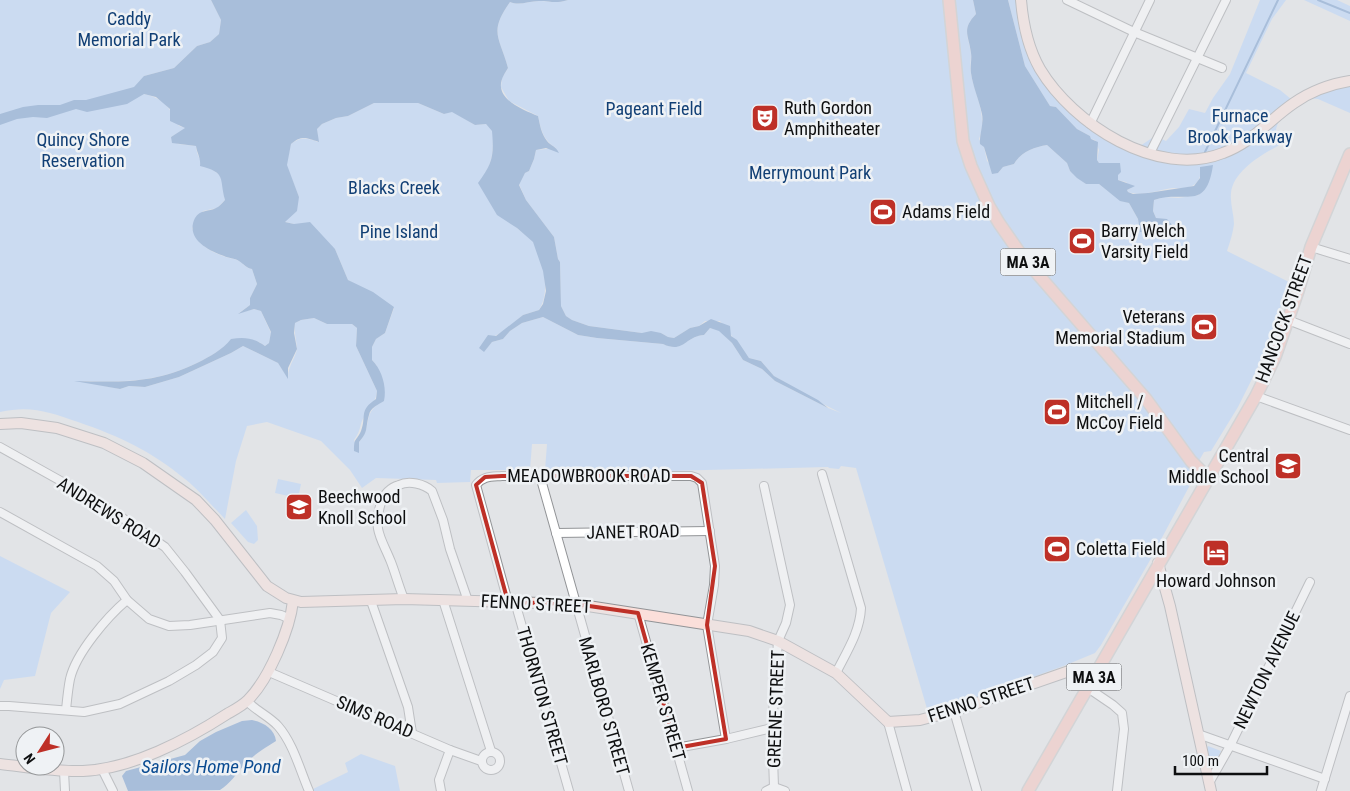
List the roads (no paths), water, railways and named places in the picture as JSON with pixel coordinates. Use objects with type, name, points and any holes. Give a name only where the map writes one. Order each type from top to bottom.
[{"type":"main road","name":"MA 3A","points":[[949,0],[963,141],[971,166],[989,206],[1022,256],[1146,399],[1191,461],[1208,478]]},
{"type":"main road","name":"HANCOCK STREET","points":[[1028,791],[1256,396],[1275,357],[1311,247],[1347,169],[1350,154]]},
{"type":"street","points":[[1021,0],[1026,35],[1039,67],[1060,97],[1090,124],[1127,145],[1150,153],[1184,159],[1220,154],[1234,149],[1255,136],[1308,94],[1350,81]]},
{"type":"street","points":[[1067,0],[1134,32],[1222,68]]},
{"type":"street","points":[[1090,124],[1150,0]]},
{"type":"street","points":[[1150,153],[1226,0]]},
{"type":"street","points":[[1311,247],[1350,259]]},
{"type":"street","points":[[1288,320],[1350,344]]},
{"type":"street","points":[[1256,396],[1350,430]]},
{"type":"street","name":"FENNO STREET","points":[[0,424],[21,422],[57,428],[104,443],[143,463],[196,500],[215,520],[267,586],[279,595],[293,601],[404,599],[575,604],[749,631],[778,641],[836,673],[888,722],[920,720],[954,711],[1072,670],[1096,674]]},
{"type":"street","name":"ANDREWS ROAD","points":[[0,447],[102,504],[165,547],[186,572],[220,620]]},
{"type":"street","points":[[822,474],[861,608],[856,631],[836,673]]},
{"type":"street","name":"MARLBORO STREET","points":[[540,476],[629,791]]},
{"type":"street","name":"MEADOWBROOK ROAD","points":[[476,485],[486,477],[691,476],[697,478],[702,483],[710,531]]},
{"type":"street","points":[[404,599],[381,540],[377,515],[384,495],[392,488],[408,482],[429,488],[432,491],[468,601]]},
{"type":"street","name":"THORNTON STREET","points":[[476,485],[569,791]]},
{"type":"street","name":"GREENE STREET","points":[[764,486],[790,605],[786,623],[778,641],[772,728],[774,787]]},
{"type":"street","points":[[0,512],[97,566],[114,581],[127,600],[149,619],[169,626],[190,625],[270,613],[290,619]]},
{"type":"street","points":[[710,531],[715,566],[714,586],[707,625],[726,739]]},
{"type":"street","name":"JANET ROAD","points":[[556,533],[710,531]]},
{"type":"street","points":[[1158,563],[1170,606],[1210,787]]},
{"type":"street","name":"NEWTON AVENUE","points":[[1210,787],[1310,582]]},
{"type":"street","points":[[66,710],[70,678],[77,660],[113,611],[127,600]]},
{"type":"street","name":"SIMS ROAD","points":[[268,672],[450,750],[481,761],[482,766],[486,770],[494,770],[498,767],[500,759],[498,755],[492,752],[443,600]]},
{"type":"street","points":[[65,770],[102,769],[174,745],[208,727],[247,701],[259,688],[268,672],[290,619],[293,601]]},
{"type":"street","points":[[371,601],[408,707],[412,733]]},
{"type":"street","name":"KEMPER STREET","points":[[638,613],[688,791]]},
{"type":"street","points":[[0,706],[84,712],[120,704],[169,681],[213,652],[222,638],[220,620]]},
{"type":"street","points":[[1088,688],[1122,713],[1124,730],[1117,791]]},
{"type":"street","points":[[1321,791],[1350,696]]},
{"type":"street","points":[[247,701],[252,707],[273,720],[279,727],[292,749],[308,791]]},
{"type":"street","points":[[954,711],[977,791]]},
{"type":"street","points":[[888,722],[907,791]]},
{"type":"street","points":[[676,748],[772,728]]},
{"type":"street","points":[[1198,734],[1325,779]]},
{"type":"street","points":[[441,791],[439,780],[450,750]]},
{"type":"street","points":[[481,761],[485,753],[492,752]]},
{"type":"street","points":[[0,764],[15,765]]},
{"type":"street","points":[[102,769],[113,791]]},
{"type":"street","points":[[64,776],[65,791]]},
{"type":"street","points":[[766,791],[774,787],[785,791]]},
{"type":"water","points":[[211,0],[568,0],[559,2],[510,2],[503,12],[498,28],[499,42],[508,68],[501,82],[502,92],[515,105],[538,116],[545,138],[559,153],[546,148],[536,150],[529,171],[525,173],[519,185],[526,200],[554,237],[560,262],[561,306],[566,316],[589,326],[642,333],[651,331],[674,338],[690,328],[699,326],[711,319],[730,326],[731,336],[737,340],[749,358],[761,361],[774,376],[818,400],[828,408],[775,381],[762,369],[743,360],[732,343],[719,331],[710,328],[704,335],[693,338],[680,346],[670,347],[663,344],[578,335],[543,317],[522,323],[510,331],[503,339],[492,342],[484,352],[479,348],[488,335],[496,336],[523,315],[539,310],[543,304],[546,291],[543,271],[533,242],[517,228],[497,215],[478,183],[490,164],[493,146],[492,131],[486,124],[475,125],[452,112],[444,114],[418,103],[374,103],[348,116],[336,118],[322,124],[317,129],[319,142],[304,138],[298,139],[291,144],[287,165],[299,197],[297,211],[285,222],[294,224],[310,222],[335,249],[348,280],[373,292],[394,307],[385,333],[376,339],[372,347],[372,360],[379,369],[384,385],[384,401],[371,410],[366,432],[359,442],[359,453],[354,451],[355,441],[363,426],[365,410],[376,399],[377,391],[356,346],[357,328],[352,324],[327,324],[314,318],[295,323],[294,333],[297,349],[288,368],[288,379],[278,363],[243,346],[179,377],[145,387],[129,386],[120,389],[74,381],[122,381],[152,378],[181,370],[197,363],[216,352],[231,339],[249,339],[265,346],[269,343],[271,332],[261,311],[254,309],[238,314],[250,305],[250,298],[257,284],[252,269],[237,260],[205,247],[195,237],[193,232],[193,225],[197,215],[217,207],[225,200],[220,177],[214,171],[200,166],[196,146],[172,143],[171,137],[185,128],[170,121],[170,109],[156,97],[144,94],[127,104],[87,112],[76,109],[47,118],[17,119],[0,125],[0,114],[23,107],[60,105],[74,100],[86,100],[134,87],[144,76],[174,68],[197,46],[210,42],[219,34],[221,20]]},
{"type":"water","points":[[973,0],[1008,0],[1025,66],[1050,106],[1056,107],[1077,129],[1098,142],[1097,160],[1099,163],[1120,163],[1121,172],[1118,175],[1118,180],[1135,186],[1127,190],[1128,192],[1133,194],[1148,193],[1194,186],[1200,178],[1200,167],[1213,165],[1210,180],[1205,189],[1199,194],[1165,197],[1154,200],[1153,211],[1156,218],[1167,219],[1173,226],[1159,233],[1140,232],[1138,219],[1129,203],[1120,201],[1099,184],[1086,184],[1077,178],[1070,171],[1067,163],[1047,145],[1028,151],[1020,156],[1014,164],[1003,167],[998,173],[992,174],[984,147],[980,144],[982,114],[971,73],[971,55],[967,29],[976,14]]},
{"type":"water","name":"Sailors Home Pond","points":[[252,720],[268,727],[276,741],[251,758],[224,788],[220,790],[128,791],[122,776],[126,771],[185,755],[200,741],[216,732],[242,721]]},
{"type":"waterway","points":[[1205,152],[1278,0]]},
{"type":"waterway","points":[[1318,0],[1350,13]]},
{"type":"place","name":"Ruth Gordon Amphitheater","points":[[765,118]]},
{"type":"place","name":"Adams Field","points":[[883,212]]},
{"type":"place","name":"Barry Welch Varsity Field","points":[[1082,241]]},
{"type":"place","name":"Veterans Memorial Stadium","points":[[1204,327]]},
{"type":"place","name":"Mitchell / McCoy Field","points":[[1057,412]]},
{"type":"place","name":"Central Middle School","points":[[1288,466]]},
{"type":"place","name":"Beechwood Knoll School","points":[[299,507]]},
{"type":"place","name":"Coletta Field","points":[[1057,549]]},
{"type":"place","name":"Howard Johnson","points":[[1216,553]]},
{"type":"park label","name":"Caddy Memorial Park","points":[[129,29]]},
{"type":"park label","name":"Pageant Field","points":[[654,109]]},
{"type":"park label","name":"Furnace Brook Parkway","points":[[1240,126]]},
{"type":"park label","name":"Quincy Shore Reservation","points":[[83,150]]},
{"type":"park label","name":"Merrymount Park","points":[[810,173]]},
{"type":"park label","name":"Blacks Creek","points":[[394,188]]},
{"type":"park label","name":"Pine Island","points":[[399,232]]}]
